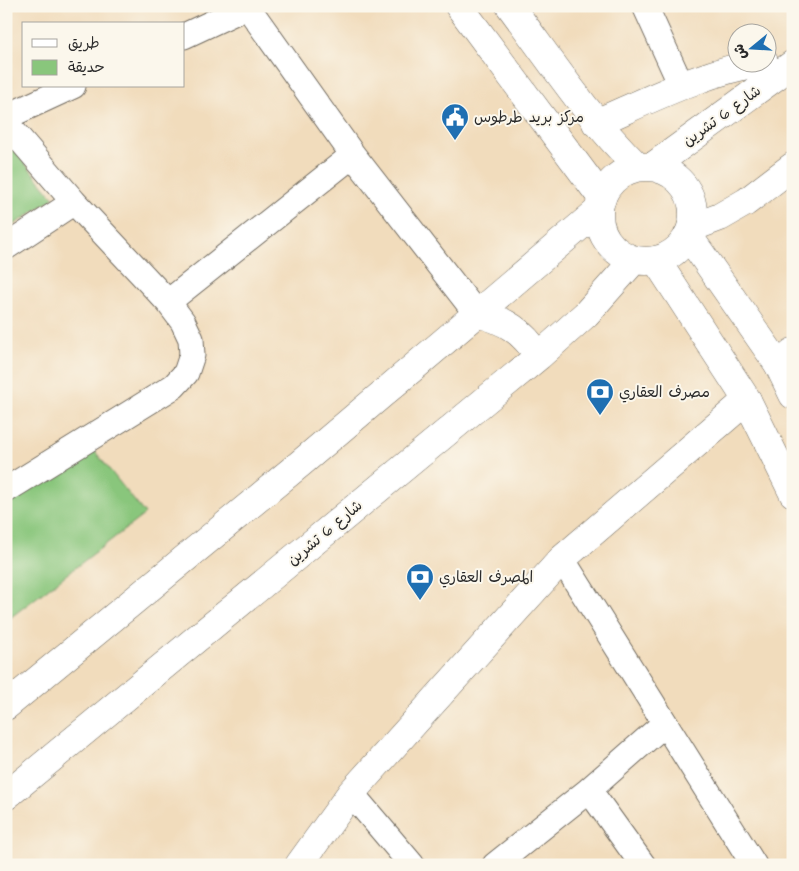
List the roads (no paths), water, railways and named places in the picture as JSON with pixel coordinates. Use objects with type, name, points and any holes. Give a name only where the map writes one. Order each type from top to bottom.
[{"type":"main road","points":[[459,6],[600,204],[600,226],[608,241],[620,253],[645,260],[669,255],[680,246],[689,231],[693,214],[691,201],[685,189],[677,178],[665,171],[645,167],[616,146],[596,123],[510,6]]},
{"type":"main road","points":[[776,60],[793,58]]},
{"type":"main road","name":"شارع 6 تشرين","points":[[645,167],[793,64]]},
{"type":"main road","points":[[596,123],[681,85],[726,70]]},
{"type":"main road","points":[[689,231],[720,217],[746,202],[793,166]]},
{"type":"main road","points":[[6,706],[301,463],[476,313],[600,204],[610,184],[622,173],[645,167]]},
{"type":"main road","points":[[689,231],[785,358],[793,395]]},
{"type":"main road","points":[[645,260],[747,400],[793,493]]},
{"type":"main road","name":"شارع 6 تشرين","points":[[6,796],[539,356],[645,260]]},
{"type":"main road","points":[[476,313],[506,323],[519,332],[539,356]]},
{"type":"main road","points":[[299,865],[351,792],[562,559],[747,400]]},
{"type":"street","points":[[185,36],[247,6],[353,155],[476,313]]},
{"type":"street","points":[[645,6],[681,85]]},
{"type":"street","points":[[6,117],[69,88]]},
{"type":"street","points":[[6,123],[74,202],[168,302],[183,322],[191,339],[192,355],[186,373],[174,386],[6,490]]},
{"type":"street","points":[[168,302],[353,155]]},
{"type":"street","points":[[6,248],[74,202]]},
{"type":"street","points":[[562,559],[754,865]]},
{"type":"street","points":[[495,865],[589,790],[664,724]]},
{"type":"street","points":[[589,790],[643,865]]},
{"type":"street","points":[[351,792],[412,865]]},
{"type":"place","name":"مركز بريد طرطوس","points":[[455,141]]},
{"type":"place","name":"مصرف العقاري","points":[[600,416]]},
{"type":"place","name":"المصرف العقاري","points":[[420,601]]}]
